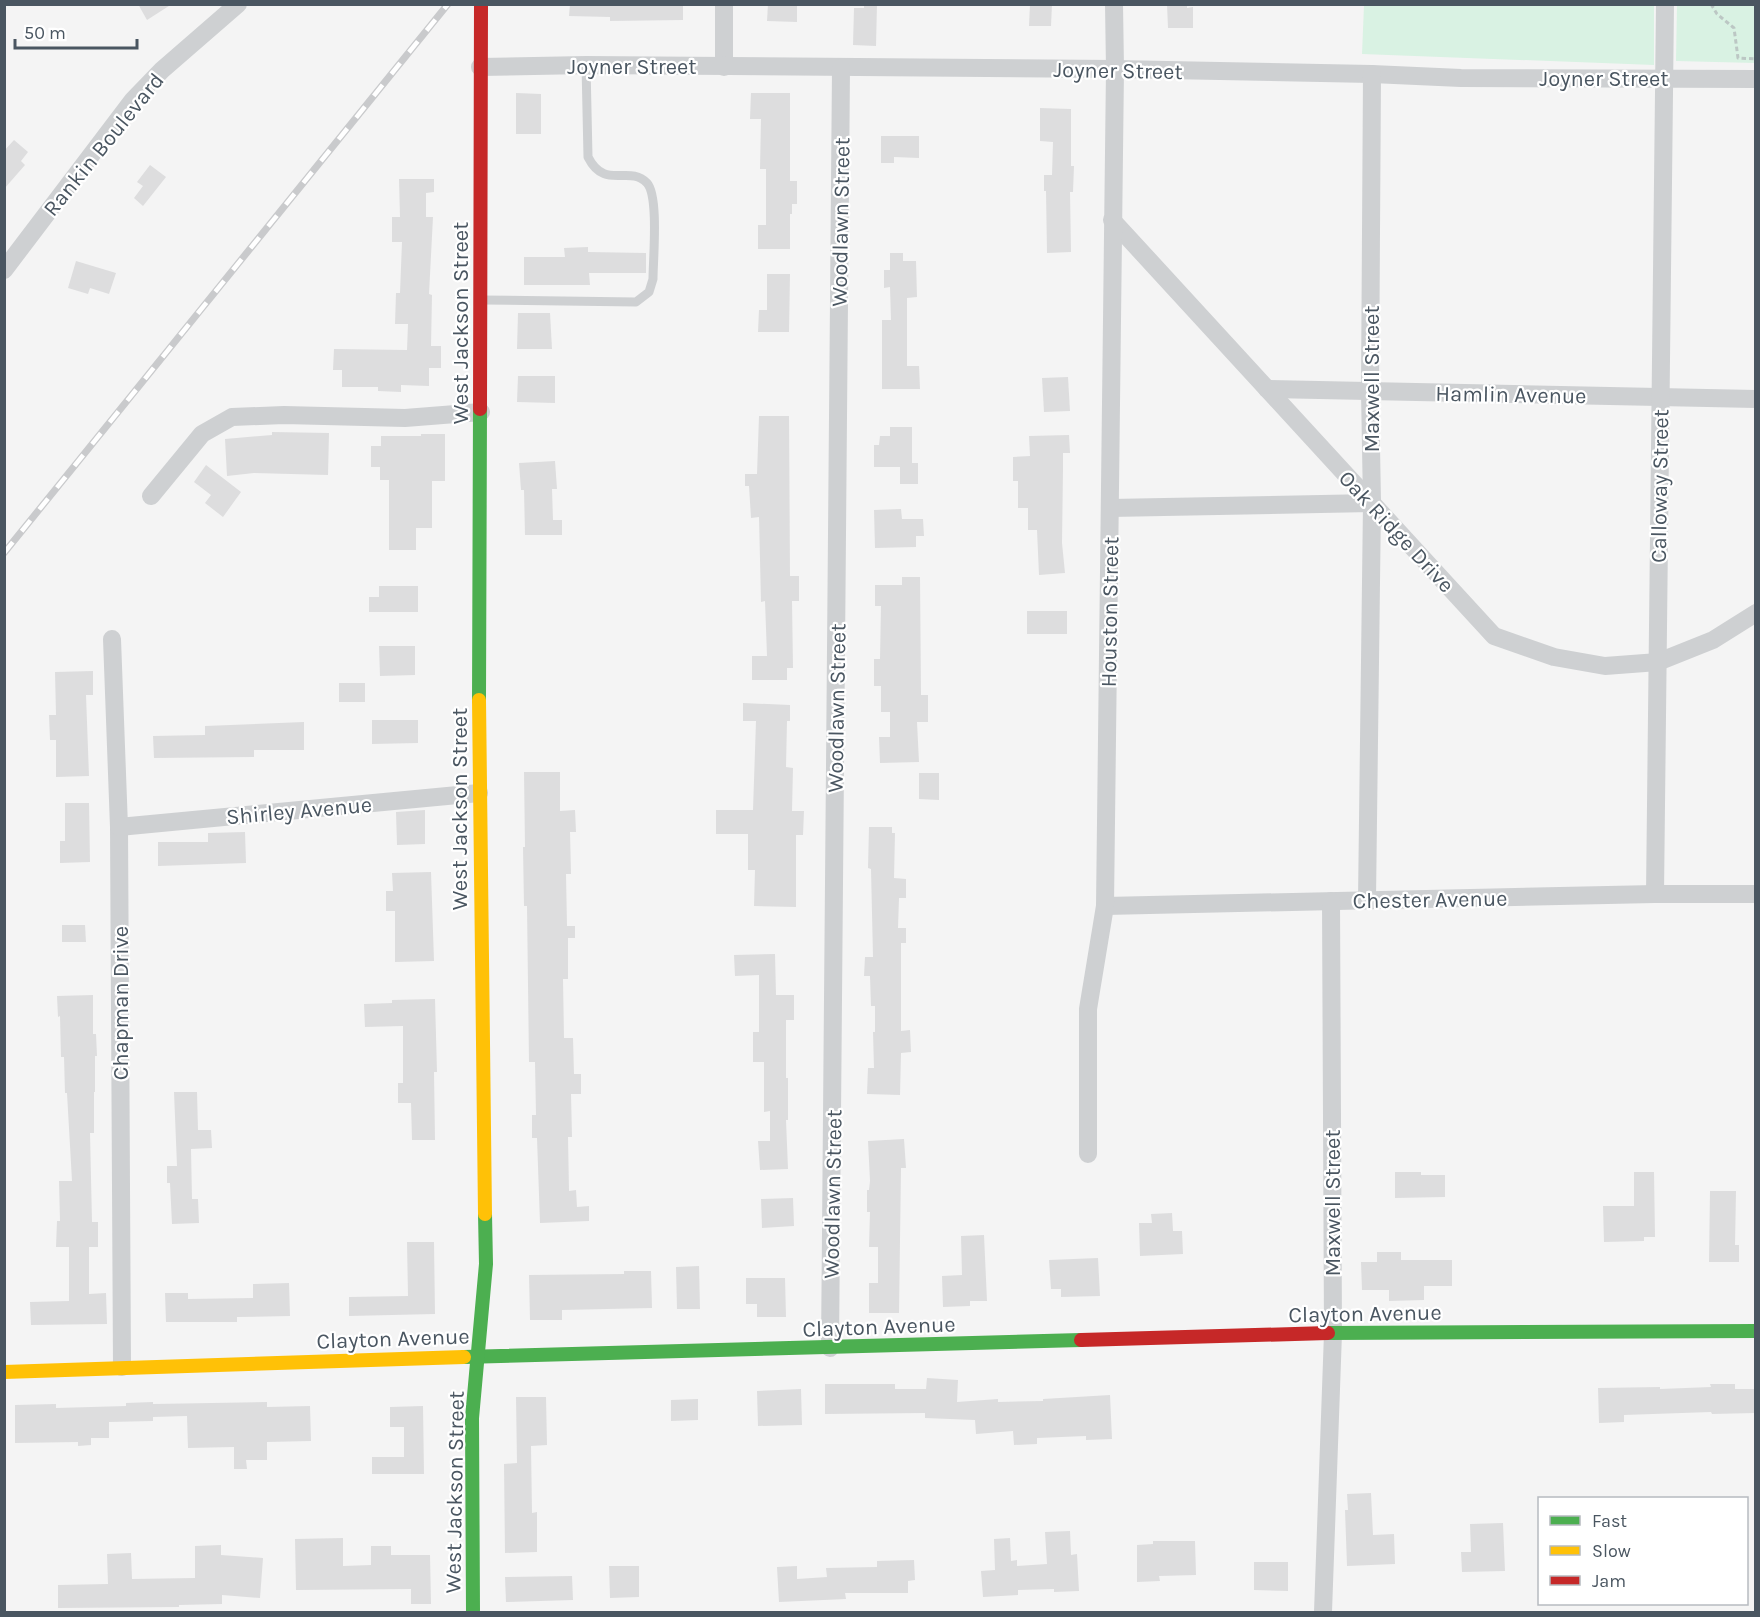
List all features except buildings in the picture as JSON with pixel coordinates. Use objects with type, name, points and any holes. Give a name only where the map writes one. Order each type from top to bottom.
[{"type":"street","name":"Rankin Boulevard","points":[[4,270],[133,100],[162,70],[238,4]]},
{"type":"street","name":"West Jackson Street","points":[[473,1612],[472,1418],[486,1264],[479,793],[481,4]]},
{"type":"street","points":[[724,4],[724,67]]},
{"type":"street","name":"Houston Street","points":[[1089,1154],[1088,1009],[1105,906],[1115,69],[1113,4]]},
{"type":"street","name":"Calloway Street","points":[[1655,894],[1665,4]]},
{"type":"street","name":"Joyner Street","points":[[480,67],[586,65],[1115,69],[1461,78],[1755,79]]},
{"type":"street","name":"Woodlawn Street","points":[[830,1348],[842,68]]},
{"type":"street","name":"Maxwell Street","points":[[1367,900],[1372,503],[1370,391],[1372,74]]},
{"type":"street","name":"Oak Ridge Drive","points":[[1112,220],[1494,636],[1554,657],[1605,666],[1658,662],[1713,640],[1755,613]]},
{"type":"street","name":"Hamlin Avenue","points":[[1267,389],[1755,399]]},
{"type":"street","points":[[151,496],[202,434],[232,417],[284,415],[405,418],[481,412]]},
{"type":"street","points":[[1110,508],[1372,503]]},
{"type":"street","name":"Chapman Drive","points":[[112,639],[119,827],[122,1367]]},
{"type":"street","name":"Shirley Avenue","points":[[119,827],[479,793]]},
{"type":"street","name":"Chester Avenue","points":[[1105,906],[1655,894],[1755,894]]},
{"type":"street","name":"Maxwell Street","points":[[1323,1612],[1333,1334],[1330,901]]},
{"type":"street","name":"Clayton Avenue","points":[[4,1372],[479,1356],[1333,1334],[1755,1331]]},
{"type":"lane","points":[[481,300],[636,302],[649,292],[653,279],[654,199],[648,184],[637,177],[603,174],[594,168],[588,157],[586,65]]},
{"type":"path","points":[[1712,4],[1717,14],[1734,28],[1738,58],[1755,59]]},
{"type":"green space","points":[[1364,5],[1654,5],[1654,65],[1362,54]]},
{"type":"green space","points":[[1677,5],[1755,5],[1755,63],[1676,61]]},
{"type":"railway","points":[[4,553],[448,4]]},
{"type":"traffic: fast","points":[[479,700],[480,409]]},
{"type":"traffic: fast","points":[[473,1612],[472,1418],[486,1264],[485,1214]]},
{"type":"traffic: fast","points":[[1328,1333],[1756,1331]]},
{"type":"traffic: fast","points":[[464,1357],[1081,1340]]},
{"type":"traffic: slow","points":[[479,700],[485,1214]]},
{"type":"traffic: slow","points":[[4,1372],[464,1357]]},
{"type":"traffic: jam","points":[[480,409],[481,4]]},
{"type":"traffic: jam","points":[[1081,1340],[1328,1333]]}]
